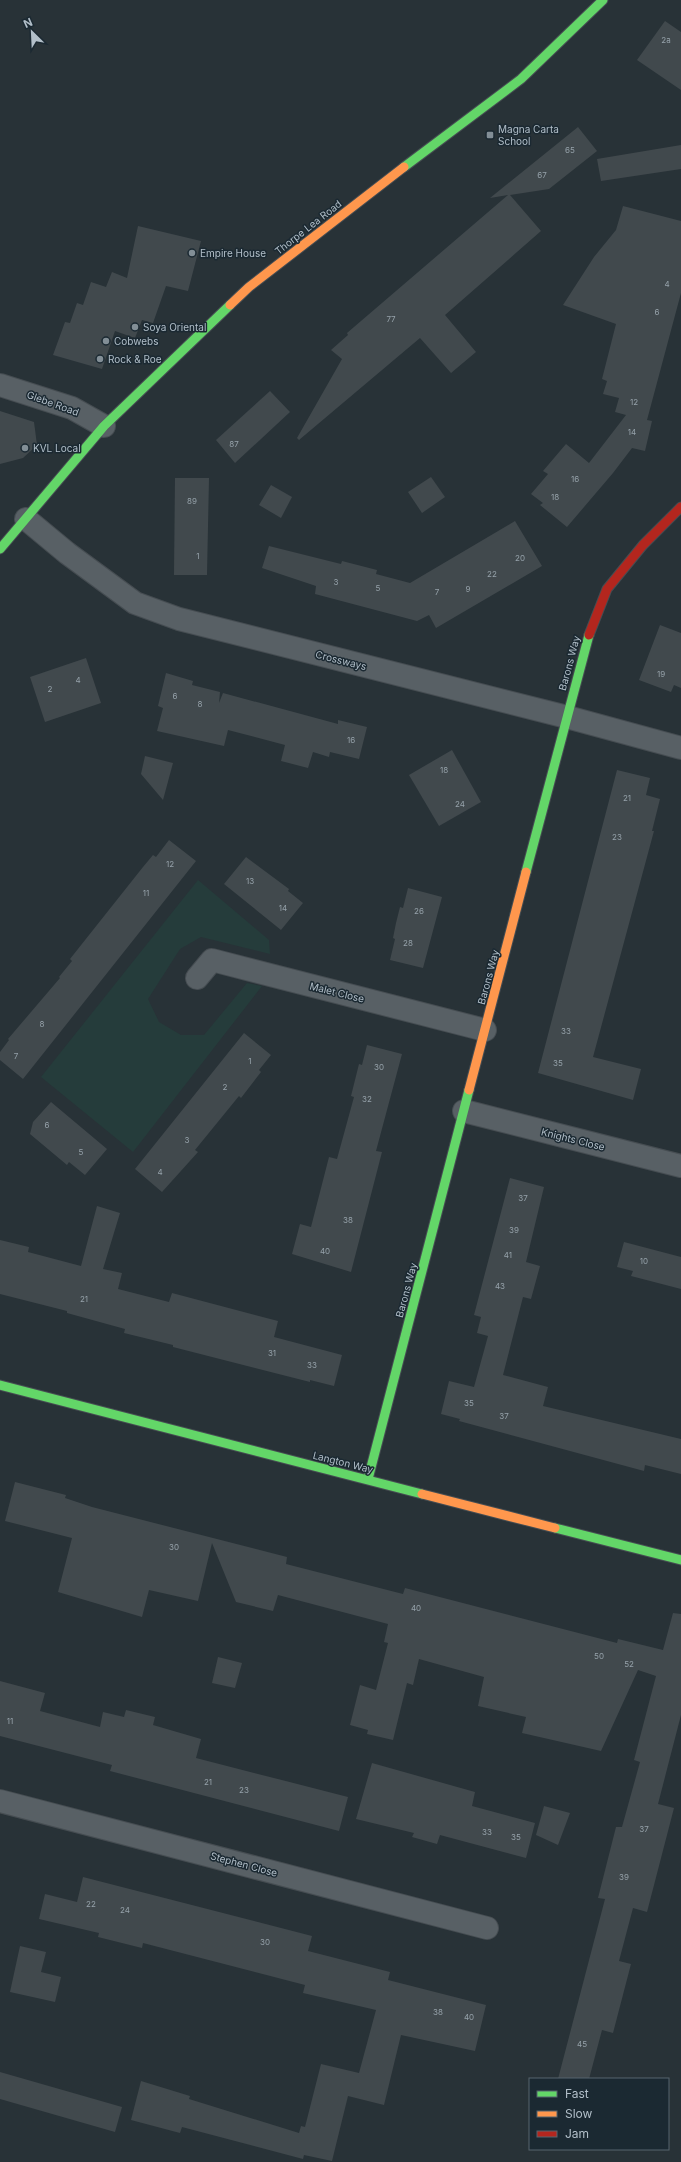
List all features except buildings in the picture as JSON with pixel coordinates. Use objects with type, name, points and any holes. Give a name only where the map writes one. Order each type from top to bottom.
[{"type":"street","name":"Thorpe Lea Road","points":[[0,549],[104,426],[249,287],[423,152],[521,79],[603,0]]},
{"type":"street","name":"Glebe Road","points":[[0,385],[72,408],[104,426]]},
{"type":"street","name":"Barons Way","points":[[368,1480],[586,642],[607,589],[643,545],[681,507]]},
{"type":"street","name":"Crossways","points":[[26,519],[67,553],[135,603],[179,619],[567,717],[681,748]]},
{"type":"street","name":"Malet Close","points":[[197,978],[212,960],[485,1030]]},
{"type":"street","name":"Knights Close","points":[[464,1111],[681,1166]]},
{"type":"street","name":"Langton Way","points":[[0,1385],[681,1560]]},
{"type":"street","name":"Stephen Close","points":[[0,1801],[487,1928]]},
{"type":"green space","points":[[198,880],[269,940],[270,954],[201,937],[180,949],[148,999],[159,1022],[181,1035],[204,1035],[247,983],[262,986],[133,1152],[41,1077]]},
{"type":"traffic: fast","points":[[404,167],[521,79],[603,0]]},
{"type":"traffic: fast","points":[[0,549],[104,426],[230,305]]},
{"type":"traffic: fast","points":[[526,872],[589,635]]},
{"type":"traffic: fast","points":[[368,1479],[469,1090]]},
{"type":"traffic: fast","points":[[0,1385],[422,1494]]},
{"type":"traffic: fast","points":[[555,1528],[681,1560]]},
{"type":"traffic: slow","points":[[230,305],[249,287],[404,167]]},
{"type":"traffic: slow","points":[[469,1090],[526,872]]},
{"type":"traffic: slow","points":[[422,1494],[555,1528]]},
{"type":"traffic: jam","points":[[589,635],[607,589],[643,545],[681,507]]},
{"type":"place","name":"Magna Carta School","points":[[490,135]]},
{"type":"place","name":"Empire House","points":[[192,253]]},
{"type":"place","name":"Soya Oriental","points":[[135,327]]},
{"type":"place","name":"Cobwebs","points":[[106,341]]},
{"type":"place","name":"Rock & Roe","points":[[100,359]]},
{"type":"place","name":"KVL Local","points":[[25,448]]}]
